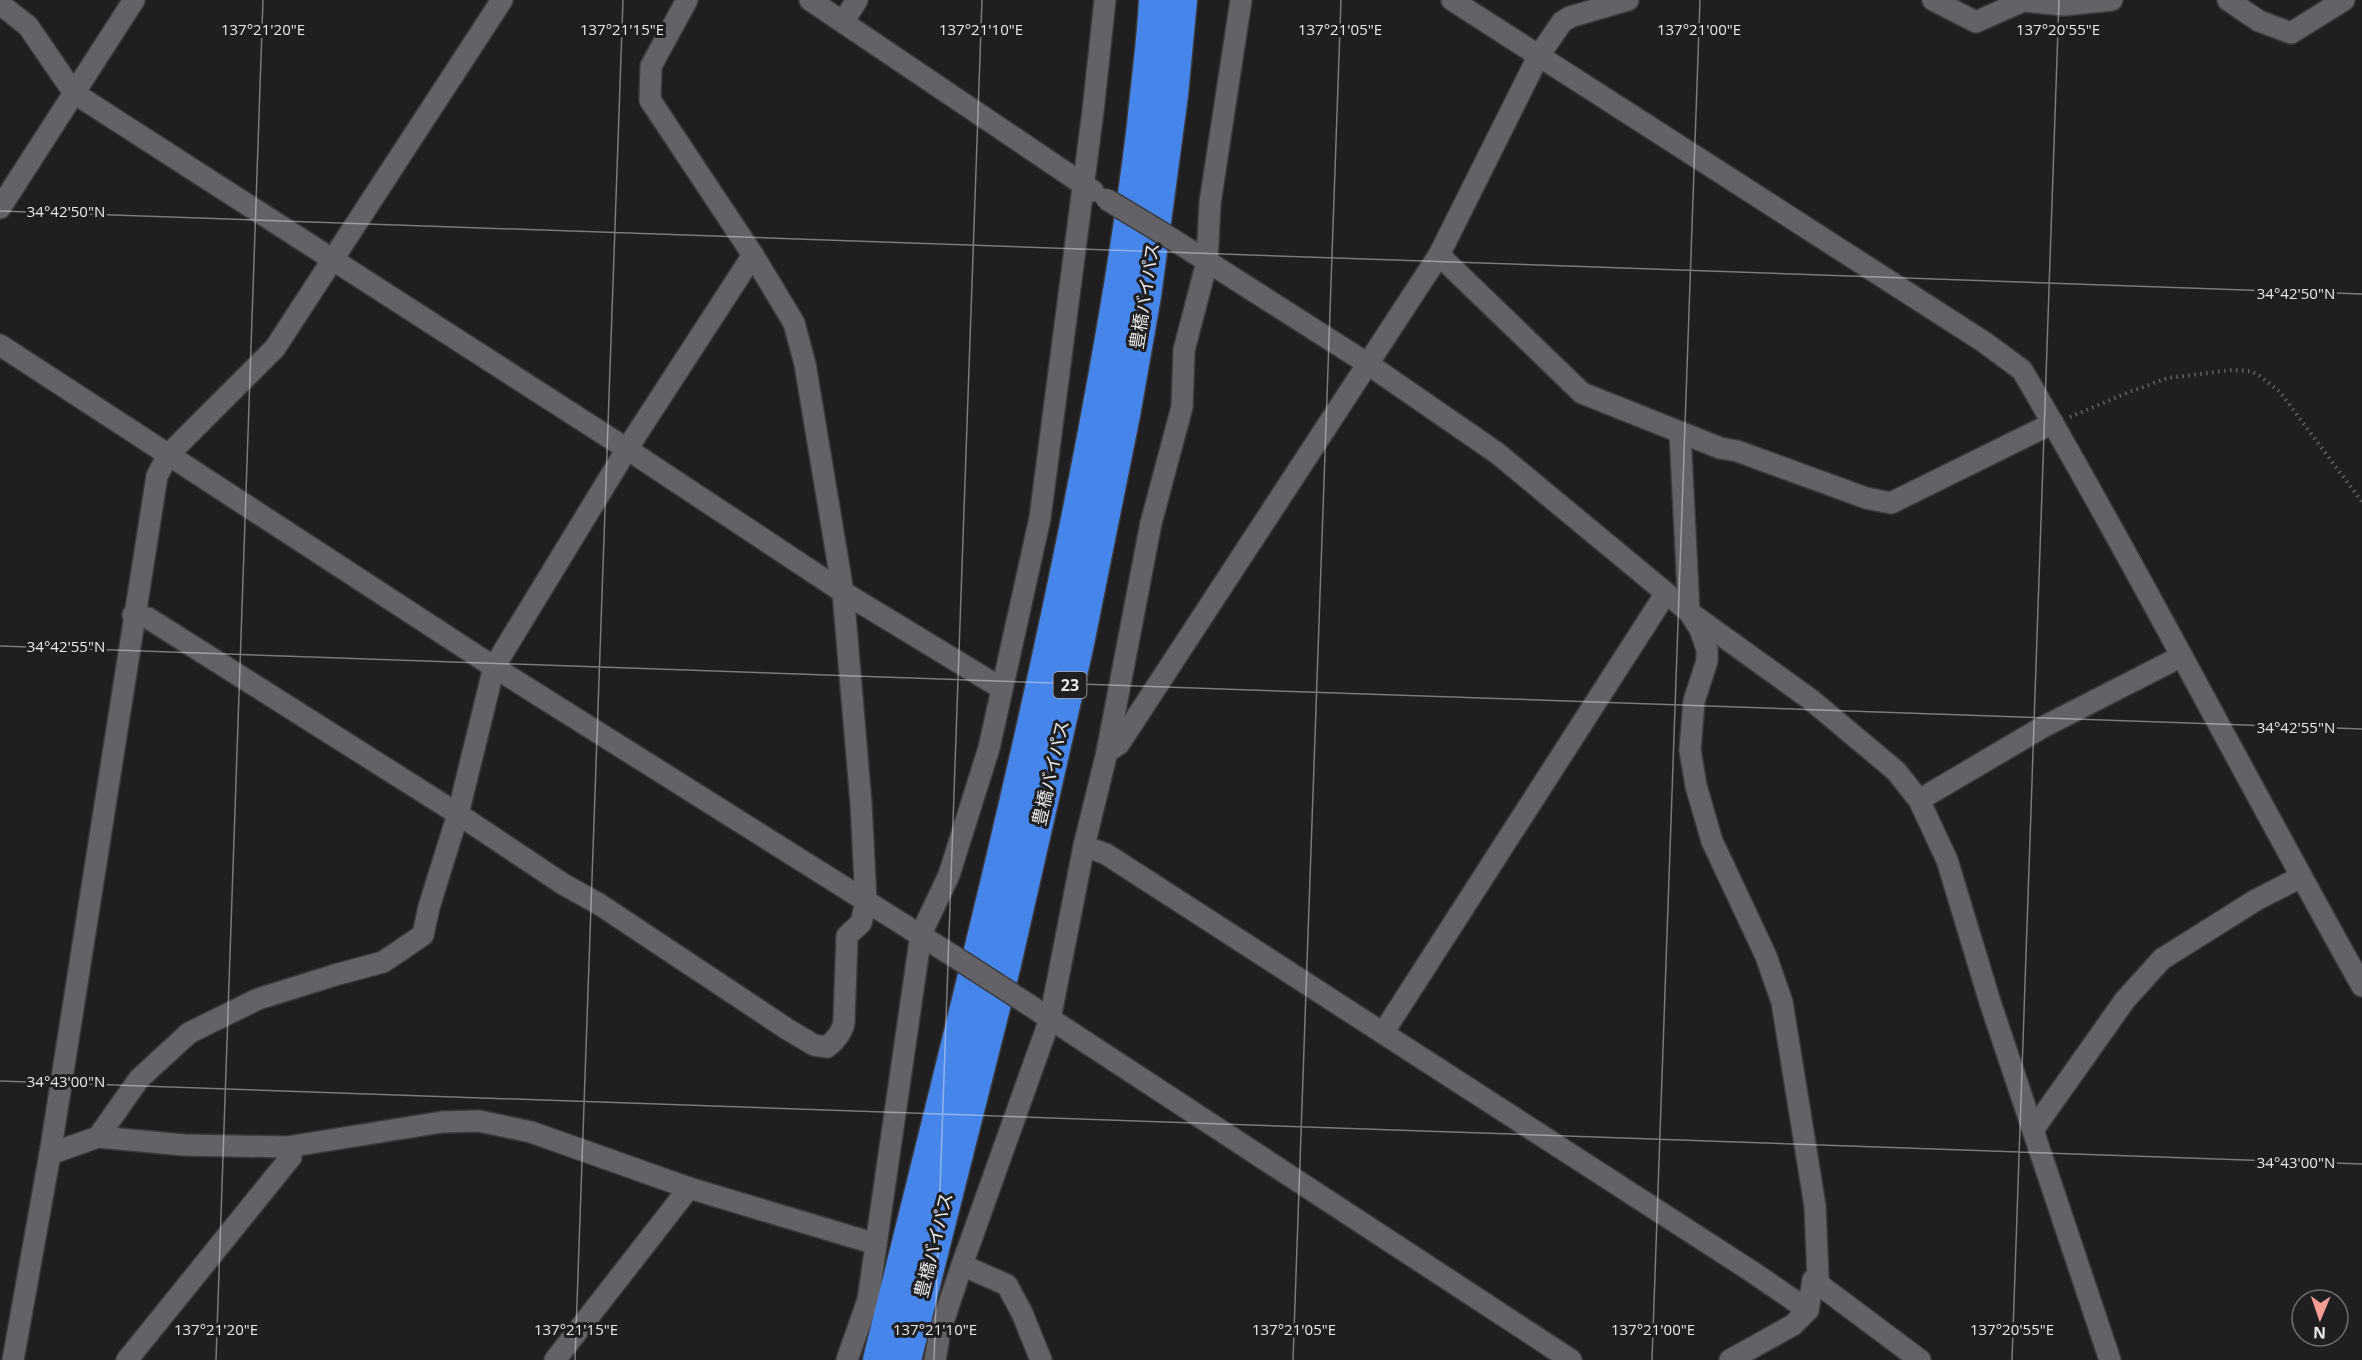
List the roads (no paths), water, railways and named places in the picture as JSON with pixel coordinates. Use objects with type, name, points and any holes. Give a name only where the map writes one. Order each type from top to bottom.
[{"type":"highway","name":"豊橋バイパス","points":[[878,1360],[980,948],[1052,640],[1099,404],[1118,291],[1135,181],[1154,0]]},
{"type":"highway","name":"豊橋バイパス","points":[[906,1360],[1006,964],[1078,648],[1125,415],[1146,296],[1173,95],[1182,0]]},
{"type":"street","points":[[0,208],[134,0]]},
{"type":"street","points":[[13,1360],[50,1154],[133,615],[157,476],[168,455],[275,348],[502,0]]},
{"type":"street","points":[[133,615],[148,618],[458,814],[814,1045],[827,1047],[842,1031],[847,936],[861,923],[866,902],[861,803],[843,591],[805,363],[794,323],[753,255],[650,100],[651,66],[687,0]]},
{"type":"street","points":[[810,0],[1083,185],[1368,364],[1497,453],[1689,612],[1810,699],[1896,771],[1919,800],[1947,860],[1990,1002],[2110,1360]]},
{"type":"street","points":[[843,22],[857,0]]},
{"type":"street","points":[[847,1360],[868,1300],[921,934],[949,874],[989,748],[1040,518],[1105,0]]},
{"type":"street","points":[[935,1360],[940,1331],[962,1265],[1050,1019],[1084,846],[1107,752],[1151,523],[1182,407],[1184,350],[1207,262],[1210,203],[1241,0]]},
{"type":"street","points":[[1452,0],[1984,342],[2022,370],[2182,656],[2362,986]]},
{"type":"street","points":[[1107,752],[1119,744],[1439,255],[1538,57],[1562,22],[1570,17],[1628,0]]},
{"type":"street","points":[[1933,0],[1976,22],[2023,1],[2064,5],[2112,0]]},
{"type":"street","points":[[2228,0],[2259,21],[2291,33],[2344,0]]},
{"type":"street","points":[[0,4],[28,26],[74,93],[333,258],[843,591],[1001,688]]},
{"type":"street","points":[[98,1137],[138,1079],[189,1033],[258,999],[383,962],[423,935],[458,814],[494,667],[627,449],[753,255]]},
{"type":"street","points":[[1439,255],[1582,393],[1680,432],[1866,498],[1891,503],[1911,491],[2053,423]]},
{"type":"street","points":[[0,345],[494,667],[866,902],[921,934],[1571,1360]]},
{"type":"street","points":[[1680,432],[1689,612],[1700,629],[1707,649],[1707,661],[1694,701],[1690,750],[1696,786],[1712,841],[1766,956],[1782,1002],[1815,1206],[1818,1276],[1813,1280],[1808,1310],[1793,1326],[1730,1360]]},
{"type":"street","points":[[1383,1033],[1666,593]]},
{"type":"street","points":[[1919,800],[2043,727],[2182,656]]},
{"type":"street","points":[[1084,846],[1106,854],[1808,1310]]},
{"type":"street","points":[[2032,1130],[2126,1000],[2162,959],[2256,900],[2301,877]]},
{"type":"street","points":[[50,1154],[98,1137],[184,1145],[287,1147],[442,1122],[479,1122],[531,1132],[688,1188],[876,1244]]},
{"type":"street","points":[[127,1360],[291,1158],[287,1147]]},
{"type":"street","points":[[555,1360],[688,1188]]},
{"type":"street","points":[[962,1265],[1007,1285],[1022,1313],[1041,1360]]},
{"type":"street","points":[[1813,1280],[1920,1360]]}]
